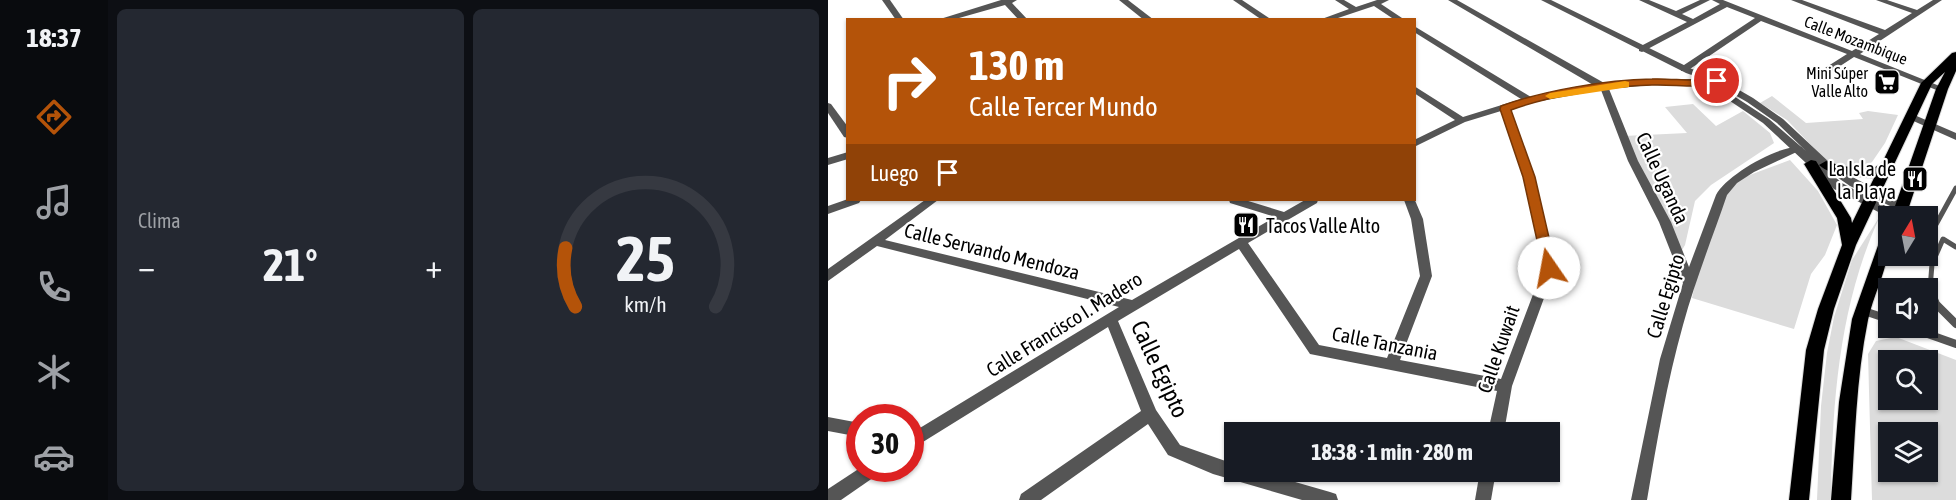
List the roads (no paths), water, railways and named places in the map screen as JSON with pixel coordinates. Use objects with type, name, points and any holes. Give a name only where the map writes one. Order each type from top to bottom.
[{"type":"main road","points":[[1799,500],[1815,350],[1826,309],[1849,245],[1927,83],[1956,54]]},
{"type":"main road","points":[[1900,206],[1942,89],[1956,60]]},
{"type":"main road","points":[[1818,165],[1875,174],[1886,166]]},
{"type":"main road","points":[[1818,165],[1844,218],[1849,245]]},
{"type":"main road","points":[[1841,500],[1848,402],[1860,319],[1878,266]]},
{"type":"street","points":[[886,0],[899,18]]},
{"type":"street","points":[[1126,2],[1143,0]]},
{"type":"street","points":[[1237,0],[1265,18]]},
{"type":"street","points":[[1340,0],[1354,9]]},
{"type":"street","points":[[1329,18],[1385,0]]},
{"type":"street","points":[[1452,0],[1604,87]]},
{"type":"street","points":[[1545,0],[1713,82],[1780,121],[1838,186],[1871,198],[1885,206]]},
{"type":"street","points":[[1643,0],[1694,22]]},
{"type":"street","points":[[1677,14],[1706,0]]},
{"type":"street","name":"Calle Mozambique","points":[[1716,0],[1942,89]]},
{"type":"street","points":[[1795,0],[1884,33]]},
{"type":"street","points":[[1880,0],[1918,13]]},
{"type":"street","points":[[1828,70],[1938,0]]},
{"type":"street","points":[[948,18],[1009,1],[1022,18]]},
{"type":"street","points":[[1126,2],[1147,18]]},
{"type":"street","points":[[1375,3],[1398,18]]},
{"type":"street","points":[[1642,49],[1725,5]]},
{"type":"street","points":[[1687,70],[1760,18]]},
{"type":"street","points":[[1416,29],[1529,100]]},
{"type":"street","points":[[1416,143],[1462,120],[1529,100],[1604,87],[1651,82],[1713,82],[1766,121],[1818,165]]},
{"type":"street","name":"Calle Uganda","points":[[1604,87],[1633,161],[1665,222],[1690,285]]},
{"type":"street","points":[[1416,90],[1462,120]]},
{"type":"street","points":[[828,106],[832,118],[846,133]]},
{"type":"street","name":"Calle Kuwait","points":[[1498,422],[1505,386],[1549,268],[1529,177],[1505,109]]},
{"type":"street","points":[[1912,117],[1956,137]]},
{"type":"street","name":"Calle Egipto","points":[[1639,500],[1654,419],[1678,315],[1725,189],[1754,167],[1798,149]]},
{"type":"street","points":[[828,162],[846,156]]},
{"type":"street","points":[[828,210],[852,201]]},
{"type":"street","points":[[828,276],[931,201]]},
{"type":"street","points":[[1237,201],[1285,216]]},
{"type":"street","name":"Calle Francisco I. Madero","points":[[924,433],[1112,321],[1133,305],[1311,201]]},
{"type":"street","points":[[1392,364],[1426,276],[1417,219],[1410,201]]},
{"type":"street","name":"Calle Servando Mendoza","points":[[876,242],[1133,305]]},
{"type":"street","name":"Calle Tanzania","points":[[1241,242],[1315,350],[1505,386]]},
{"type":"street","name":"Calle Egipto","points":[[1112,321],[1150,414],[1174,450],[1213,466],[1330,500]]},
{"type":"street","points":[[1027,500],[1150,414]]},
{"type":"street","points":[[828,424],[846,427]]},
{"type":"street","points":[[828,500],[854,482]]},
{"type":"street","points":[[1483,500],[1486,482]]},
{"type":"lane","points":[[1938,221],[1956,188]]},
{"type":"lane","points":[[1956,247],[1942,239],[1927,273],[1928,288],[1936,304],[1956,324]]},
{"type":"lane","points":[[1864,310],[1878,315]]},
{"type":"lane","points":[[1938,338],[1956,344]]},
{"type":"place","name":"Mini Súper Valle Alto","points":[[1887,82]]},
{"type":"place","name":"La Isla de la Playa","points":[[1915,179]]},
{"type":"place","name":"Tacos Valle Alto","points":[[1246,225]]}]
